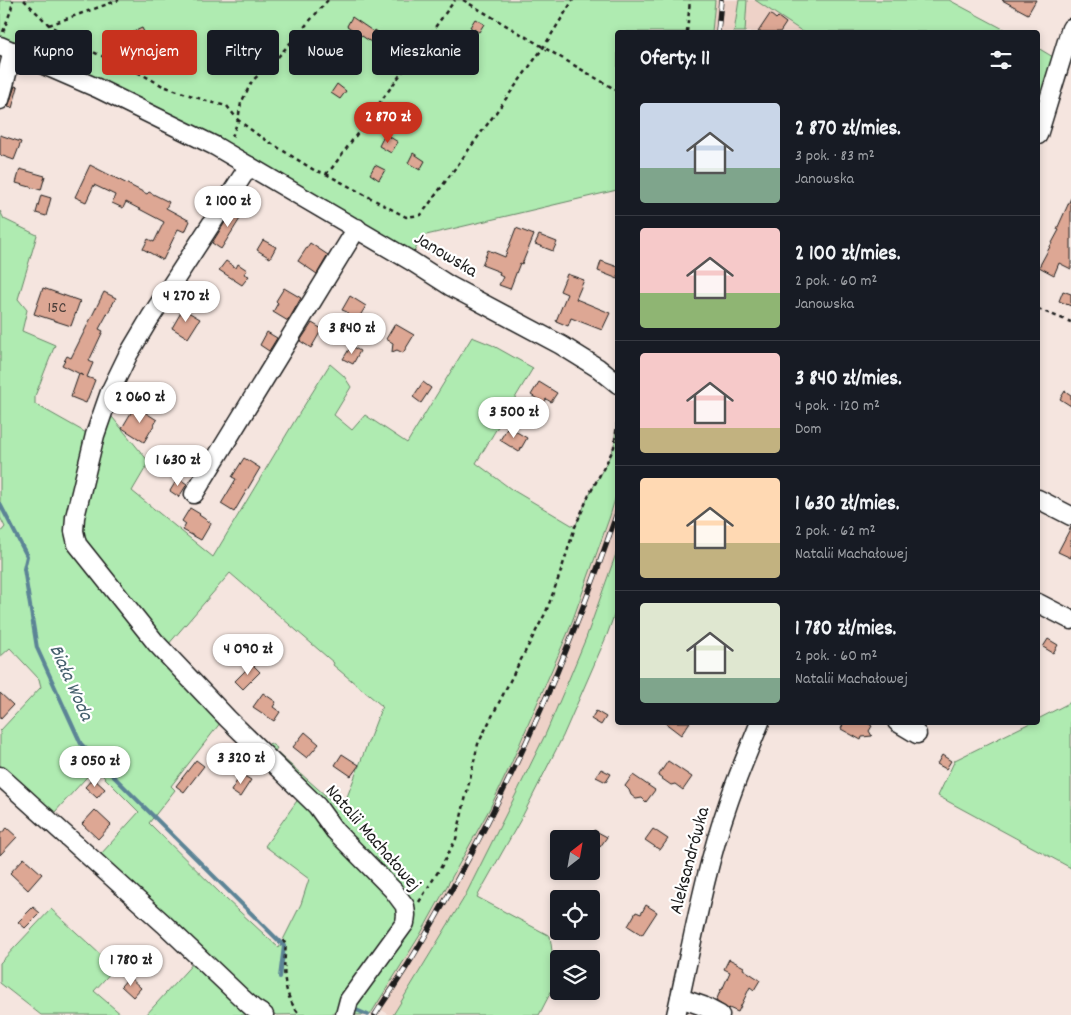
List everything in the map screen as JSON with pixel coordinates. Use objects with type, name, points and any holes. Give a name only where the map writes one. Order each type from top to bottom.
[{"type":"street","points":[[1040,129],[1070,38]]},
{"type":"street","points":[[0,100],[5,43]]},
{"type":"street","name":"Janowska","points":[[5,43],[173,124],[226,152],[357,228],[450,286],[561,345],[598,368],[615,382]]},
{"type":"street","name":"Natalii Machałowej","points":[[249,166],[128,354],[110,392],[95,435],[75,517],[74,531],[77,544],[156,643],[228,719],[317,806],[335,830],[393,890],[405,906],[405,923],[349,1000],[344,1015]]},
{"type":"street","points":[[194,494],[357,228]]},
{"type":"street","points":[[1040,500],[1071,516]]},
{"type":"street","points":[[1040,603],[1071,620]]},
{"type":"street","name":"Aleksandrówka","points":[[678,1006],[706,882],[722,822],[759,725]]},
{"type":"street","points":[[902,725],[917,734]]},
{"type":"street","points":[[0,776],[164,924],[243,999],[264,1015]]},
{"type":"street","points":[[678,1006],[703,1006],[720,1015]]},
{"type":"path","points":[[5,43],[13,0]]},
{"type":"path","points":[[24,0],[49,26],[91,51],[163,86],[226,106],[238,120],[258,135],[314,170],[326,174],[406,217],[421,215],[543,48],[573,0]]},
{"type":"path","points":[[49,26],[119,0]]},
{"type":"path","points":[[226,152],[238,120],[241,103],[252,81],[278,57],[328,0]]},
{"type":"path","points":[[326,174],[455,0]]},
{"type":"path","points":[[463,0],[615,89]]},
{"type":"path","points":[[687,30],[690,0]]},
{"type":"path","points":[[1040,310],[1071,322]]},
{"type":"path","points":[[405,910],[412,909],[418,903],[456,839],[478,744],[546,612],[575,527],[614,447],[615,440]]},
{"type":"path","points":[[283,940],[286,945],[285,988],[293,1006],[300,1015]]},
{"type":"shaded area","points":[[715,0],[739,0],[734,30],[712,30]]},
{"type":"shaded area","points":[[747,0],[755,0],[799,30],[745,30]]},
{"type":"shaded area","points":[[615,499],[615,557],[586,638],[546,733],[464,898],[393,1015],[390,1015],[375,1006],[420,935],[490,808],[569,630]]},
{"type":"green space","points":[[0,0],[715,0],[712,30],[615,30],[615,190],[422,236],[412,256],[68,75],[92,75],[92,30],[15,30],[15,47],[0,39]]},
{"type":"green space","points":[[739,0],[747,0],[745,30],[734,30]]},
{"type":"green space","points":[[755,0],[949,0],[1005,30],[800,30]]},
{"type":"green space","points":[[1040,49],[1053,57],[1040,102]]},
{"type":"green space","points":[[0,211],[4,219],[37,235],[18,299],[27,310],[22,331],[55,345],[35,396],[35,404],[90,435],[71,536],[389,891],[402,916],[338,1010],[330,1014],[277,1015],[266,1012],[0,771],[0,731],[41,687],[39,679],[10,648],[0,657],[0,533],[5,527],[0,517]],"holes":[[[221,722],[299,798],[265,846],[309,879],[301,904],[279,948],[149,823],[175,790],[171,786]],[[95,768],[139,812],[100,855],[54,813]]]},
{"type":"green space","points":[[472,337],[492,345],[533,368],[476,463],[511,489],[575,527],[614,447],[615,437],[615,499],[569,630],[490,808],[420,935],[370,1015],[351,1015],[350,1011],[410,918],[158,641],[78,531],[108,412],[149,462],[132,491],[213,557],[330,364],[344,376],[351,387],[334,415],[352,430],[365,415],[407,443]],"holes":[[[230,573],[334,663],[333,665],[382,706],[342,810],[275,751],[277,748],[270,743],[267,746],[167,646]]]},
{"type":"green space","points":[[615,557],[615,613],[607,635],[563,736],[521,819],[477,897],[550,936],[552,950],[550,950],[550,994],[539,1015],[393,1015],[464,898],[546,733],[586,638]]},
{"type":"green space","points":[[1071,702],[1071,868],[938,796],[955,760],[1026,725],[1040,725],[1040,718]]},
{"type":"green space","points":[[51,909],[115,968],[94,991],[122,1015],[41,1015],[0,983],[0,963]]},
{"type":"green space","points":[[196,960],[255,1015],[146,1015]]},
{"type":"building","points":[[1002,0],[1036,0],[1028,14]]},
{"type":"building","points":[[770,14],[786,23],[781,30],[759,30]]},
{"type":"building","points":[[352,17],[372,31],[372,43],[362,36],[362,30],[353,30],[347,26]]},
{"type":"building","points":[[475,19],[484,24],[479,32],[479,30],[470,27]]},
{"type":"building","points":[[337,84],[346,91],[340,99],[331,93]]},
{"type":"building","points":[[15,86],[18,87],[12,108],[8,107]]},
{"type":"building","points":[[385,134],[398,142],[391,153],[379,146]]},
{"type":"building","points":[[0,135],[21,142],[14,160],[0,155]]},
{"type":"building","points":[[413,153],[425,161],[420,170],[408,163]]},
{"type":"building","points":[[90,165],[147,194],[149,192],[169,202],[166,208],[190,221],[185,232],[178,229],[163,260],[143,249],[148,239],[154,242],[164,222],[126,202],[123,208],[112,203],[115,195],[94,185],[86,202],[75,197]]},
{"type":"building","points":[[375,165],[385,170],[379,180],[370,174]]},
{"type":"building","points":[[20,169],[45,176],[41,190],[16,183]]},
{"type":"building","points":[[41,195],[51,198],[46,216],[36,213]]},
{"type":"building","points":[[1071,198],[1071,269],[1059,263],[1054,275],[1040,268],[1040,265],[1059,230],[1057,229]]},
{"type":"building","points":[[234,208],[243,214],[221,249],[212,243]]},
{"type":"building","points":[[516,228],[534,235],[510,289],[499,285],[503,277],[499,275],[500,272],[482,265],[488,250],[505,257]]},
{"type":"building","points":[[539,235],[557,242],[553,251],[535,244]]},
{"type":"building","points":[[263,240],[276,247],[270,258],[257,250]]},
{"type":"building","points":[[310,243],[328,255],[317,274],[298,261]]},
{"type":"building","points":[[226,261],[236,268],[238,264],[247,270],[244,274],[249,276],[242,285],[219,270]]},
{"type":"building","points":[[601,261],[615,266],[615,278],[598,271]]},
{"type":"building","points":[[567,274],[584,280],[576,299],[610,313],[602,330],[571,318],[568,326],[556,321],[567,294],[560,291]]},
{"type":"building","points":[[43,288],[80,301],[71,326],[34,314]]},
{"type":"building","points":[[284,288],[301,298],[288,321],[273,312],[278,303],[276,301]]},
{"type":"building","points":[[1063,291],[1071,294],[1071,306],[1059,301]]},
{"type":"building","points":[[104,292],[116,298],[99,329],[103,331],[89,361],[93,363],[87,377],[95,380],[86,403],[71,397],[79,374],[84,376],[62,365],[67,356],[71,358]]},
{"type":"building","points":[[350,296],[366,306],[358,319],[353,316],[348,318],[347,312],[342,310]]},
{"type":"building","points":[[183,309],[200,319],[188,338],[172,328]]},
{"type":"building","points":[[312,323],[322,329],[311,348],[300,341]]},
{"type":"building","points":[[395,324],[414,335],[403,353],[397,350],[392,352],[393,343],[386,339]]},
{"type":"building","points":[[267,332],[277,338],[269,351],[260,345]]},
{"type":"building","points":[[351,346],[360,351],[353,364],[343,359]]},
{"type":"building","points":[[423,382],[431,388],[421,403],[413,397]]},
{"type":"building","points":[[539,382],[557,393],[551,402],[546,399],[544,403],[531,395]]},
{"type":"building","points":[[1065,391],[1071,395],[1071,406],[1060,399]]},
{"type":"building","points":[[135,406],[157,420],[144,442],[122,428]]},
{"type":"building","points":[[508,427],[527,438],[519,452],[500,440]]},
{"type":"building","points":[[244,458],[260,468],[234,512],[221,504],[236,479],[232,477]]},
{"type":"building","points":[[178,478],[187,484],[179,497],[170,491]]},
{"type":"building","points":[[190,508],[211,523],[201,540],[183,530],[186,524],[182,521]]},
{"type":"building","points":[[1071,527],[1071,558],[1058,552]]},
{"type":"building","points":[[1048,639],[1058,645],[1053,653],[1043,647]]},
{"type":"building","points":[[252,664],[260,672],[243,689],[235,681]]},
{"type":"building","points":[[0,693],[13,705],[0,719]]},
{"type":"building","points":[[263,693],[276,702],[273,707],[280,712],[274,721],[253,707]]},
{"type":"building","points":[[596,711],[606,717],[601,725],[591,719]]},
{"type":"building","points":[[668,725],[688,725],[681,735]]},
{"type":"building","points":[[843,725],[870,725],[872,726],[869,731],[872,736],[862,737],[861,740],[841,729]]},
{"type":"building","points":[[305,732],[319,744],[307,758],[293,747]]},
{"type":"building","points":[[342,754],[359,765],[351,776],[335,765]]},
{"type":"building","points":[[942,755],[951,761],[946,769],[937,764]]},
{"type":"building","points":[[196,760],[204,766],[184,792],[176,786]]},
{"type":"building","points":[[668,761],[692,777],[683,790],[675,784],[671,785],[658,776]]},
{"type":"building","points":[[601,769],[611,774],[606,782],[596,777]]},
{"type":"building","points":[[241,774],[251,780],[240,797],[231,791]]},
{"type":"building","points":[[633,775],[655,790],[646,802],[642,798],[636,799],[625,786]]},
{"type":"building","points":[[93,778],[105,789],[97,798],[85,787]]},
{"type":"building","points":[[95,810],[111,825],[98,839],[82,824]]},
{"type":"building","points":[[7,828],[17,837],[0,855],[0,834]]},
{"type":"building","points":[[653,829],[668,839],[660,850],[645,840]]},
{"type":"building","points":[[600,833],[607,837],[600,847]]},
{"type":"building","points":[[24,858],[42,874],[28,890],[10,873]]},
{"type":"building","points":[[646,905],[657,912],[642,935],[628,926],[636,912],[641,914]]},
{"type":"building","points":[[33,907],[40,913],[25,928],[18,922]]},
{"type":"building","points":[[729,959],[744,967],[743,969],[760,980],[754,990],[750,987],[738,1012],[728,1009],[716,1001],[730,972],[724,969]]},
{"type":"building","points":[[129,977],[141,988],[133,997],[121,986]]},
{"type":"waterway","name":"Biała Woda","points":[[0,504],[27,556],[24,569],[37,648],[81,744],[284,946],[280,977]]},
{"type":"waterway","name":"Biała Woda","points":[[354,1009],[368,1015]]},
{"type":"railway","points":[[718,30],[721,0]]},
{"type":"railway","points":[[375,1015],[427,933],[500,797],[564,656],[615,519]]}]
